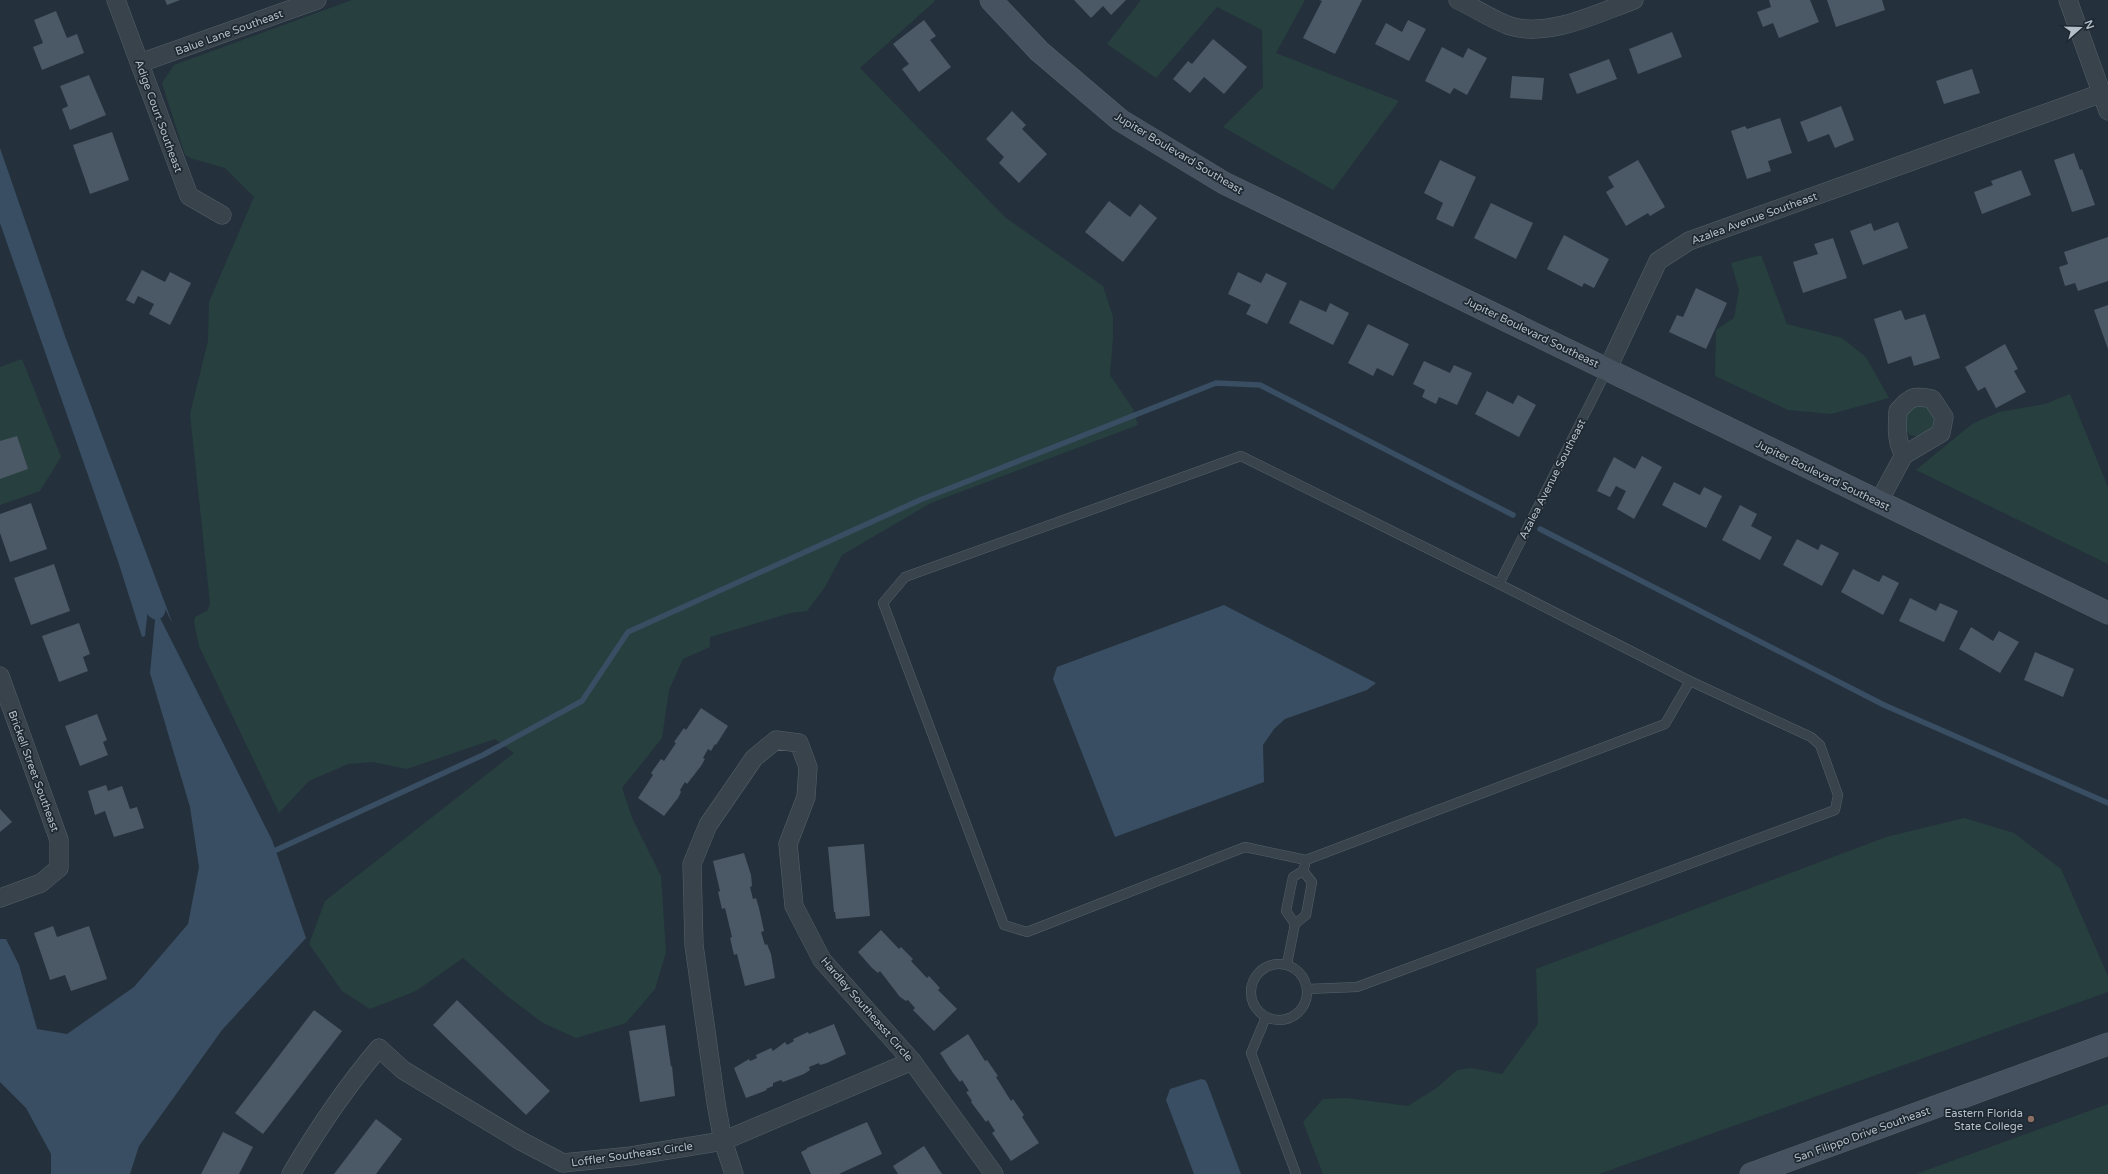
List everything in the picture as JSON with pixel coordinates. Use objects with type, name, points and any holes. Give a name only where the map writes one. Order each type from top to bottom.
[{"type":"street","name":"Adige Court Southeast","points":[[116,0],[189,196],[222,215]]},
{"type":"street","name":"Balue Lane Southeast","points":[[140,63],[317,0]]},
{"type":"street","name":"Jupiter Boulevard Southeast","points":[[991,0],[1039,51],[1120,120],[1224,183],[1608,368],[1878,503],[2108,613]]},
{"type":"street","points":[[1458,0],[1511,26],[1541,29],[1566,24],[1634,0]]},
{"type":"street","points":[[2068,0],[2108,111]]},
{"type":"street","name":"Azalea Avenue Southeast","points":[[1608,368],[1658,261],[1689,241],[2102,93]]},
{"type":"street","points":[[1878,503],[1904,455]]},
{"type":"street","name":"Brickell Street Southeast","points":[[0,676],[59,840],[59,868],[41,883],[0,898]]},
{"type":"street","name":"Hardley Southeasst Circle","points":[[734,1174],[723,1142],[716,1103],[694,944],[692,864],[708,825],[754,758],[776,740],[799,743],[808,767],[806,797],[788,844],[794,906],[822,960],[912,1061],[994,1174]]},
{"type":"street","name":"San Filippo Drive Southeast","points":[[1752,1174],[2108,1044]]},
{"type":"street","name":"Loffler Southeast Circle","points":[[291,1174],[311,1141],[356,1075],[379,1048],[403,1070],[521,1141],[559,1169],[723,1142],[912,1061]]},
{"type":"lane","name":"Azalea Avenue Southeast","points":[[1499,584],[1608,368]]},
{"type":"lane","points":[[1307,989],[1357,987],[1835,810],[1838,795],[1820,745],[1810,737],[1690,681],[1241,456],[905,577],[883,603],[1004,925],[1027,932],[1245,847],[1306,860],[1665,724],[1690,681]]},
{"type":"lane","points":[[1287,964],[1295,924],[1306,915],[1312,882],[1304,871],[1306,860]]},
{"type":"lane","points":[[1295,924],[1286,911],[1293,877],[1304,871]]},
{"type":"lane","points":[[1277,963],[1287,964],[1295,968],[1302,975],[1307,989],[1306,1001],[1302,1009],[1296,1015],[1279,1021],[1266,1017],[1255,1007],[1251,998],[1251,988],[1254,979],[1260,971],[1277,963]]},
{"type":"lane","points":[[1266,1017],[1251,1053],[1296,1174]]},
{"type":"green space","points":[[352,0],[934,0],[935,1],[860,68],[1006,218],[1103,286],[1113,317],[1110,375],[1133,409],[1138,425],[931,503],[842,555],[825,587],[807,611],[791,613],[710,637],[710,647],[683,659],[669,690],[662,738],[622,788],[633,820],[661,876],[666,952],[655,989],[626,1023],[576,1038],[543,1023],[507,996],[463,958],[416,991],[370,1009],[342,991],[309,944],[325,901],[514,753],[495,739],[407,769],[372,762],[348,764],[309,781],[279,813],[199,646],[194,622],[195,617],[208,610],[210,603],[190,414],[208,341],[209,302],[254,197],[225,168],[190,158],[185,155],[162,83],[174,65]]},
{"type":"green space","points":[[1141,0],[1305,0],[1276,53],[1399,101],[1333,190],[1223,127],[1263,87],[1262,30],[1217,7],[1156,78],[1107,44]]},
{"type":"green space","points":[[1761,255],[1787,324],[1842,338],[1866,357],[1889,398],[1831,414],[1788,410],[1715,376],[1716,330],[1734,318],[1739,290],[1731,263]]},
{"type":"green space","points":[[22,359],[61,457],[40,491],[0,505],[0,367]]},
{"type":"green space","points":[[2070,394],[2108,487],[2108,564],[1916,470],[1972,424],[1999,412],[2045,404]]},
{"type":"green space","points":[[1914,404],[1925,404],[1934,417],[1935,428],[1923,437],[1910,435],[1903,426],[1905,413]]},
{"type":"green space","points":[[1964,818],[2014,833],[2061,869],[2108,976],[2108,992],[1599,1174],[1323,1174],[1303,1122],[1323,1099],[1347,1098],[1408,1106],[1438,1087],[1457,1070],[1472,1068],[1502,1074],[1538,1024],[1536,969],[1886,837]]},
{"type":"green space","points":[[2108,1104],[2108,1174],[1916,1174]]},
{"type":"water","points":[[0,148],[66,339],[172,622],[161,604],[154,602],[148,608],[145,636],[142,637],[118,561],[0,223]]},
{"type":"water","points":[[1224,605],[1376,683],[1367,690],[1285,719],[1274,729],[1263,745],[1264,782],[1115,837],[1053,679],[1057,667]]},
{"type":"water","points":[[156,610],[272,840],[306,938],[222,1030],[139,1146],[130,1174],[51,1174],[51,1154],[26,1108],[0,1082],[0,939],[6,939],[19,965],[37,1029],[67,1034],[134,987],[188,924],[199,867],[190,807],[150,673]]},
{"type":"water","points":[[1201,1079],[1205,1080],[1207,1083],[1241,1174],[1194,1174],[1166,1100],[1170,1089]]},
{"type":"building","points":[[165,0],[180,0],[167,5]]},
{"type":"building","points":[[1074,0],[1126,0],[1111,15],[1103,6],[1091,18]]},
{"type":"building","points":[[1319,0],[1362,0],[1335,54],[1303,38],[1322,1]]},
{"type":"building","points":[[1769,0],[1810,0],[1819,22],[1779,38],[1773,23],[1763,27],[1757,12],[1771,7]]},
{"type":"building","points":[[1827,0],[1882,0],[1885,10],[1836,27]]},
{"type":"building","points":[[56,11],[67,38],[77,34],[84,53],[42,70],[33,47],[43,43],[34,20]]},
{"type":"building","points":[[924,20],[936,36],[930,40],[951,67],[919,92],[902,69],[909,64],[893,44]]},
{"type":"building","points":[[1408,20],[1426,29],[1409,61],[1375,44],[1386,23],[1402,32]]},
{"type":"building","points":[[1672,32],[1682,57],[1638,74],[1629,49]]},
{"type":"building","points":[[1213,39],[1247,67],[1224,94],[1204,77],[1190,93],[1173,79],[1188,61],[1192,64]]},
{"type":"building","points":[[1442,47],[1463,58],[1468,48],[1487,58],[1467,95],[1454,88],[1450,94],[1425,81]]},
{"type":"building","points":[[1609,59],[1617,79],[1577,94],[1569,74]]},
{"type":"building","points":[[1972,69],[1980,93],[1944,104],[1936,81]]},
{"type":"building","points":[[89,75],[106,115],[70,130],[62,109],[68,106],[60,86]]},
{"type":"building","points":[[1512,76],[1544,78],[1542,100],[1510,98]]},
{"type":"building","points":[[1841,106],[1854,140],[1835,148],[1829,134],[1808,142],[1800,122]]},
{"type":"building","points":[[1012,111],[1026,125],[1022,129],[1047,154],[1019,183],[999,163],[1004,157],[986,139]]},
{"type":"building","points":[[1780,118],[1792,153],[1768,161],[1771,171],[1747,179],[1731,131],[1745,126],[1747,129]]},
{"type":"building","points":[[112,132],[129,180],[90,194],[73,145]]},
{"type":"building","points":[[2074,153],[2080,170],[2082,169],[2095,205],[2072,212],[2054,160]]},
{"type":"building","points":[[1440,160],[1476,177],[1453,227],[1436,219],[1443,203],[1424,193]]},
{"type":"building","points":[[1638,160],[1665,207],[1650,216],[1648,213],[1626,226],[1606,192],[1614,187],[1608,177]]},
{"type":"building","points":[[2021,170],[2031,195],[1982,214],[1974,192],[1993,185],[1991,181]]},
{"type":"building","points":[[1109,201],[1130,217],[1140,204],[1157,218],[1123,262],[1085,232]]},
{"type":"building","points":[[1491,203],[1533,223],[1516,259],[1474,238]]},
{"type":"building","points":[[1898,222],[1908,248],[1863,265],[1850,231],[1871,223],[1874,231]]},
{"type":"building","points":[[1564,235],[1609,259],[1594,288],[1584,283],[1582,287],[1547,269]]},
{"type":"building","points":[[2108,237],[2108,281],[2078,291],[2075,283],[2065,286],[2059,267],[2068,264],[2064,252]]},
{"type":"building","points":[[1833,238],[1847,278],[1803,293],[1793,262],[1818,254],[1814,244]]},
{"type":"building","points":[[142,270],[165,282],[170,272],[191,283],[170,325],[149,314],[154,304],[138,296],[134,304],[126,300]]},
{"type":"building","points":[[1238,272],[1261,283],[1266,273],[1287,283],[1267,324],[1246,314],[1251,305],[1228,294]]},
{"type":"building","points":[[1696,288],[1727,303],[1706,349],[1669,332],[1677,315],[1683,317]]},
{"type":"building","points":[[1300,300],[1326,312],[1330,303],[1349,313],[1333,345],[1289,323]]},
{"type":"building","points":[[2108,305],[2108,349],[2094,310]]},
{"type":"building","points":[[1901,310],[1905,320],[1925,314],[1940,358],[1914,366],[1911,356],[1888,364],[1874,319]]},
{"type":"building","points":[[1368,324],[1409,344],[1393,376],[1377,368],[1373,376],[1348,363]]},
{"type":"building","points":[[2005,344],[2018,369],[2014,371],[2026,392],[1996,408],[1985,387],[1978,391],[1965,367]]},
{"type":"building","points":[[1424,361],[1450,373],[1454,365],[1472,373],[1457,405],[1439,397],[1436,404],[1422,397],[1425,390],[1413,384]]},
{"type":"building","points":[[1487,391],[1513,404],[1518,395],[1536,405],[1519,437],[1475,414]]},
{"type":"building","points":[[17,436],[28,469],[0,479],[0,441]]},
{"type":"building","points":[[1642,456],[1662,467],[1634,519],[1617,509],[1626,491],[1616,486],[1610,497],[1597,491],[1614,457],[1635,469]]},
{"type":"building","points":[[1674,482],[1700,495],[1704,487],[1722,496],[1706,528],[1662,505]]},
{"type":"building","points":[[31,503],[47,549],[10,562],[0,533],[0,514]]},
{"type":"building","points":[[1740,505],[1757,514],[1751,526],[1772,537],[1760,560],[1722,540]]},
{"type":"building","points":[[1797,539],[1818,550],[1821,544],[1839,553],[1822,586],[1783,565]]},
{"type":"building","points":[[54,564],[70,611],[31,625],[14,578]]},
{"type":"building","points":[[1853,569],[1879,582],[1883,575],[1899,583],[1883,615],[1841,592]]},
{"type":"building","points":[[1910,598],[1936,611],[1940,603],[1958,611],[1944,642],[1899,621]]},
{"type":"building","points":[[79,623],[90,654],[83,657],[88,671],[59,682],[42,636]]},
{"type":"building","points":[[1971,627],[1993,641],[1999,631],[2019,642],[2000,673],[1959,649]]},
{"type":"building","points":[[2035,652],[2074,669],[2063,697],[2024,680]]},
{"type":"building","points":[[701,708],[728,726],[711,751],[708,749],[701,766],[687,784],[685,782],[680,790],[681,792],[678,798],[664,816],[638,798],[653,775],[651,773],[661,759],[664,761],[676,743],[674,742],[684,728],[686,730]]},
{"type":"building","points":[[97,714],[107,740],[103,742],[108,755],[80,766],[65,726]]},
{"type":"building","points":[[106,785],[108,791],[122,786],[130,809],[137,807],[144,828],[114,837],[105,811],[95,815],[88,791]]},
{"type":"building","points":[[0,809],[12,822],[0,832]]},
{"type":"building","points":[[864,844],[870,916],[836,919],[834,912],[828,847]]},
{"type":"building","points":[[744,853],[751,875],[752,886],[750,887],[753,899],[756,898],[764,931],[761,932],[765,945],[767,944],[771,954],[775,978],[745,986],[737,954],[734,955],[730,938],[732,937],[725,908],[722,909],[718,892],[720,891],[713,861]]},
{"type":"building","points":[[53,926],[57,937],[89,926],[107,979],[71,991],[65,975],[50,980],[34,933]]},
{"type":"building","points":[[881,930],[899,949],[901,947],[913,959],[911,961],[927,978],[929,976],[940,988],[938,990],[957,1009],[934,1031],[913,1010],[915,1008],[908,1000],[906,1001],[900,997],[880,971],[878,973],[872,968],[858,952]]},
{"type":"building","points":[[457,1000],[550,1091],[526,1115],[433,1025]]},
{"type":"building","points":[[314,1010],[342,1031],[263,1134],[235,1113]]},
{"type":"building","points":[[834,1024],[846,1054],[827,1063],[820,1065],[819,1063],[809,1067],[810,1070],[804,1074],[783,1082],[781,1080],[773,1083],[773,1086],[766,1089],[767,1090],[746,1098],[734,1068],[749,1059],[750,1061],[757,1058],[756,1055],[771,1048],[773,1051],[785,1042],[787,1045],[794,1041],[793,1039],[808,1032],[809,1034]]},
{"type":"building","points":[[665,1025],[671,1067],[672,1066],[675,1096],[640,1102],[629,1031]]},
{"type":"building","points":[[968,1034],[985,1061],[987,1060],[998,1076],[996,1077],[1011,1101],[1013,1099],[1024,1115],[1022,1117],[1039,1143],[1011,1161],[992,1133],[995,1131],[988,1120],[986,1122],[971,1102],[972,1101],[966,1092],[969,1091],[962,1080],[960,1082],[940,1053]]},
{"type":"building","points":[[376,1119],[402,1139],[376,1174],[334,1174]]},
{"type":"building","points":[[867,1122],[882,1154],[839,1174],[811,1174],[801,1152]]},
{"type":"building","points":[[223,1132],[253,1147],[239,1174],[201,1174]]},
{"type":"building","points":[[924,1146],[942,1174],[898,1174],[893,1166]]},
{"type":"waterway","points":[[276,850],[483,755],[582,701],[628,632],[920,500],[1216,383],[1260,385],[1513,515]]},
{"type":"waterway","points":[[1540,529],[1884,705],[2108,803]]},
{"type":"waterway","points":[[145,580],[156,610]]},
{"type":"place","name":"Eastern Florida State College","points":[[2031,1119]]}]
